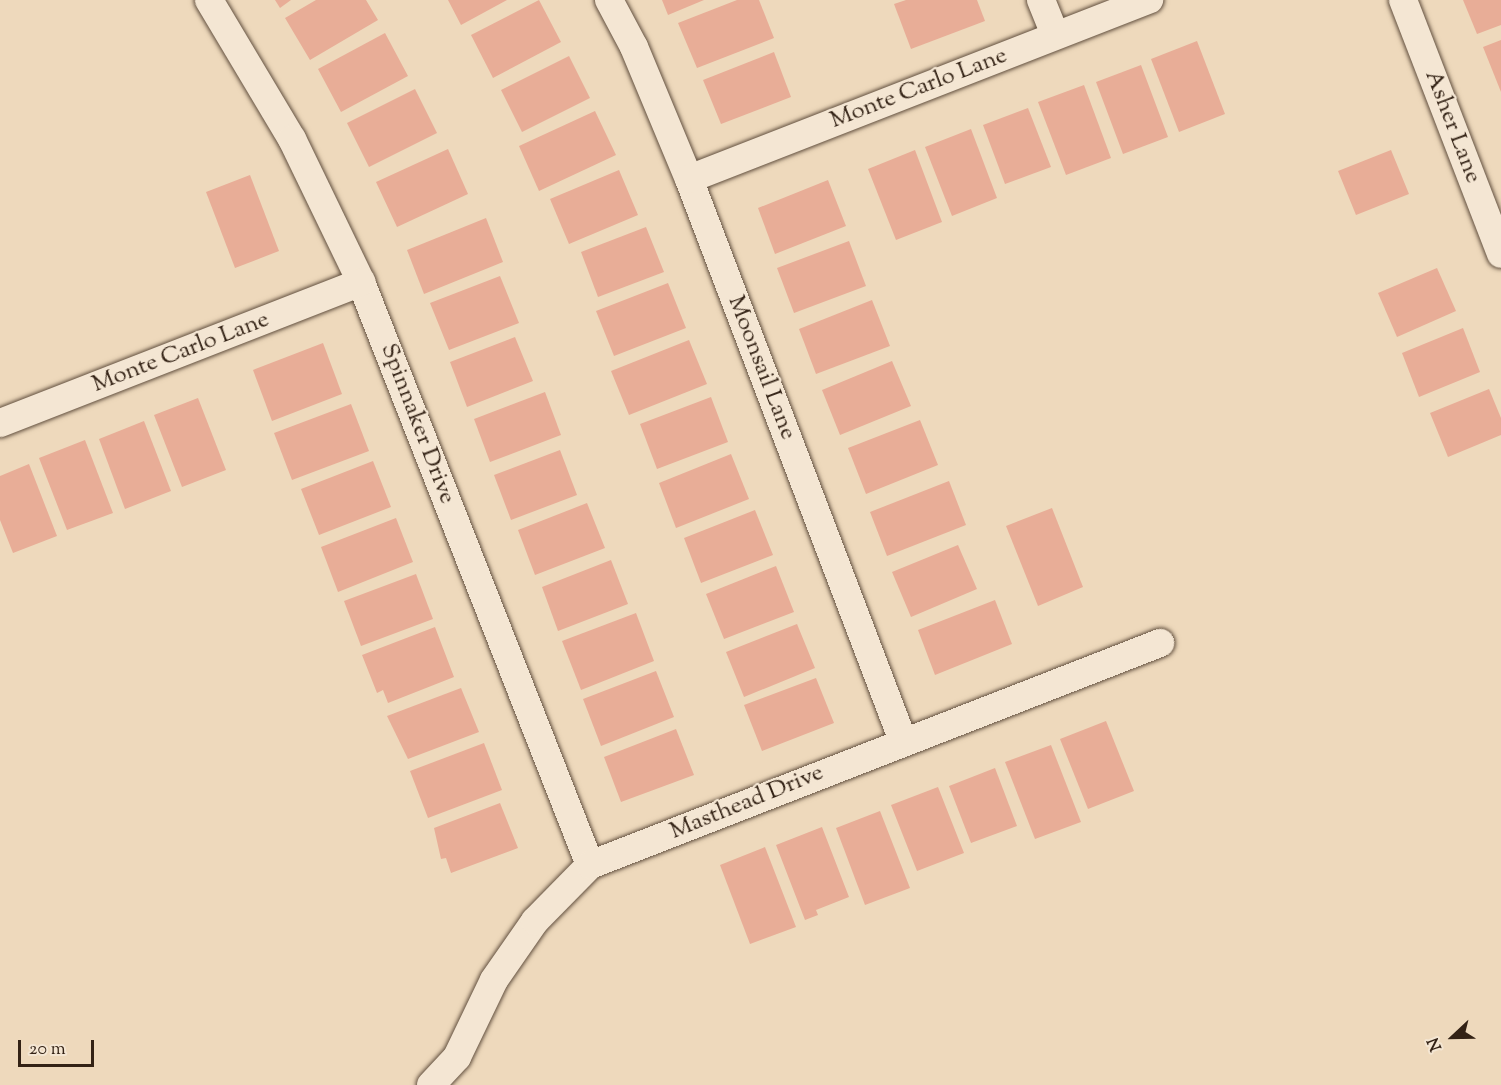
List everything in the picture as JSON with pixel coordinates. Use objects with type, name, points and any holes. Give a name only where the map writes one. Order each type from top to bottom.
[{"type":"street","name":"Spinnaker Drive","points":[[209,0],[292,139],[361,282],[590,865]]},
{"type":"street","name":"Moonsail Lane","points":[[609,0],[634,47],[689,179],[903,741]]},
{"type":"street","points":[[1041,0],[1054,35]]},
{"type":"street","name":"Monte Carlo Lane","points":[[689,179],[1054,35],[1149,0]]},
{"type":"street","name":"Asher Lane","points":[[1403,0],[1501,254]]},
{"type":"street","name":"Monte Carlo Lane","points":[[0,423],[361,282]]},
{"type":"street","name":"Masthead Drive","points":[[432,1085],[457,1057],[494,980],[535,921],[590,865],[903,741],[1160,643]]},
{"type":"building","points":[[275,0],[291,0],[280,8]]},
{"type":"building","points":[[316,0],[366,0],[378,20],[310,60],[285,18]]},
{"type":"building","points":[[448,0],[507,0],[461,25]]},
{"type":"building","points":[[539,0],[561,42],[493,78],[471,35]]},
{"type":"building","points":[[662,0],[704,0],[668,15]]},
{"type":"building","points":[[737,0],[759,0],[774,38],[697,68],[678,23]]},
{"type":"building","points":[[906,0],[977,0],[985,21],[911,49],[894,4]]},
{"type":"building","points":[[1463,0],[1501,0],[1501,25],[1477,34]]},
{"type":"building","points":[[385,33],[408,76],[341,112],[318,69]]},
{"type":"building","points":[[1501,40],[1501,92],[1483,47]]},
{"type":"building","points":[[1197,41],[1225,114],[1179,132],[1151,59]]},
{"type":"building","points":[[774,52],[791,97],[721,124],[703,80]]},
{"type":"building","points":[[569,56],[590,98],[522,132],[501,90]]},
{"type":"building","points":[[1141,65],[1168,137],[1123,154],[1096,82]]},
{"type":"building","points":[[1084,85],[1111,158],[1066,175],[1038,102]]},
{"type":"building","points":[[415,89],[437,133],[369,167],[347,123]]},
{"type":"building","points":[[1028,108],[1051,167],[1005,184],[983,125]]},
{"type":"building","points":[[595,111],[616,155],[539,191],[519,146]]},
{"type":"building","points":[[971,129],[997,198],[952,216],[925,147]]},
{"type":"building","points":[[448,149],[468,194],[397,227],[376,182]]},
{"type":"building","points":[[915,150],[942,222],[896,240],[868,169]]},
{"type":"building","points":[[1391,150],[1409,194],[1356,215],[1338,171]]},
{"type":"building","points":[[619,170],[638,215],[569,244],[550,199]]},
{"type":"building","points":[[250,175],[279,251],[235,268],[206,192]]},
{"type":"building","points":[[828,180],[846,226],[775,254],[758,208]]},
{"type":"building","points":[[486,218],[503,262],[424,294],[407,250]]},
{"type":"building","points":[[646,227],[664,272],[598,297],[581,252]]},
{"type":"building","points":[[849,241],[866,286],[794,313],[777,268]]},
{"type":"building","points":[[1437,268],[1456,311],[1397,337],[1378,293]]},
{"type":"building","points":[[500,276],[519,323],[449,350],[430,303]]},
{"type":"building","points":[[668,283],[686,328],[614,356],[596,311]]},
{"type":"building","points":[[872,300],[890,346],[816,374],[799,329]]},
{"type":"building","points":[[1463,328],[1480,372],[1419,397],[1402,353]]},
{"type":"building","points":[[515,337],[533,381],[467,407],[450,362]]},
{"type":"building","points":[[689,340],[707,384],[629,415],[611,371]]},
{"type":"building","points":[[323,343],[342,394],[272,421],[253,370]]},
{"type":"building","points":[[892,361],[911,406],[840,435],[822,390]]},
{"type":"building","points":[[1489,389],[1501,418],[1501,435],[1448,457],[1430,413]]},
{"type":"building","points":[[545,392],[561,435],[490,462],[474,419]]},
{"type":"building","points":[[711,397],[728,442],[657,469],[640,424]]},
{"type":"building","points":[[198,398],[226,470],[182,487],[154,415]]},
{"type":"building","points":[[351,404],[369,451],[292,480],[274,433]]},
{"type":"building","points":[[920,420],[938,465],[866,494],[848,448]]},
{"type":"building","points":[[144,421],[171,491],[125,509],[99,439]]},
{"type":"building","points":[[85,440],[113,513],[67,530],[39,458]]},
{"type":"building","points":[[560,450],[577,495],[511,520],[494,475]]},
{"type":"building","points":[[731,454],[749,499],[676,528],[659,483]]},
{"type":"building","points":[[373,461],[391,507],[319,535],[301,489]]},
{"type":"building","points":[[29,464],[57,536],[13,553],[0,520],[0,476]]},
{"type":"building","points":[[949,481],[966,525],[887,556],[870,512]]},
{"type":"building","points":[[587,503],[605,548],[535,575],[518,530]]},
{"type":"building","points":[[1052,508],[1083,587],[1038,606],[1006,526]]},
{"type":"building","points":[[755,510],[773,555],[701,583],[684,538]]},
{"type":"building","points":[[396,518],[413,562],[338,592],[321,547]]},
{"type":"building","points":[[958,545],[977,589],[911,617],[892,572]]},
{"type":"building","points":[[611,560],[628,604],[558,631],[542,587]]},
{"type":"building","points":[[776,566],[794,612],[724,639],[706,594]]},
{"type":"building","points":[[416,574],[433,619],[361,646],[344,601]]},
{"type":"building","points":[[995,600],[1012,644],[935,675],[918,630]]},
{"type":"building","points":[[636,613],[654,661],[581,690],[562,641]]},
{"type":"building","points":[[797,624],[815,668],[744,697],[726,652]]},
{"type":"building","points":[[435,627],[454,677],[388,703],[383,690],[377,693],[362,655]]},
{"type":"building","points":[[656,671],[674,717],[601,746],[583,699]]},
{"type":"building","points":[[816,678],[834,723],[762,751],[744,705]]},
{"type":"building","points":[[461,688],[479,732],[408,759],[387,716]]},
{"type":"building","points":[[1106,721],[1134,791],[1088,809],[1060,739]]},
{"type":"building","points":[[676,729],[694,775],[621,802],[604,757]]},
{"type":"building","points":[[484,743],[502,790],[428,818],[410,771]]},
{"type":"building","points":[[1051,745],[1081,822],[1035,839],[1005,762]]},
{"type":"building","points":[[995,768],[1017,826],[971,843],[949,786]]},
{"type":"building","points":[[938,787],[964,853],[917,871],[891,805]]},
{"type":"building","points":[[500,803],[518,848],[451,873],[446,858],[441,859],[434,828]]},
{"type":"building","points":[[880,811],[910,888],[865,905],[836,828]]},
{"type":"building","points":[[822,827],[849,897],[816,910],[818,915],[805,920],[776,845]]},
{"type":"building","points":[[765,847],[796,927],[750,944],[720,865]]}]
